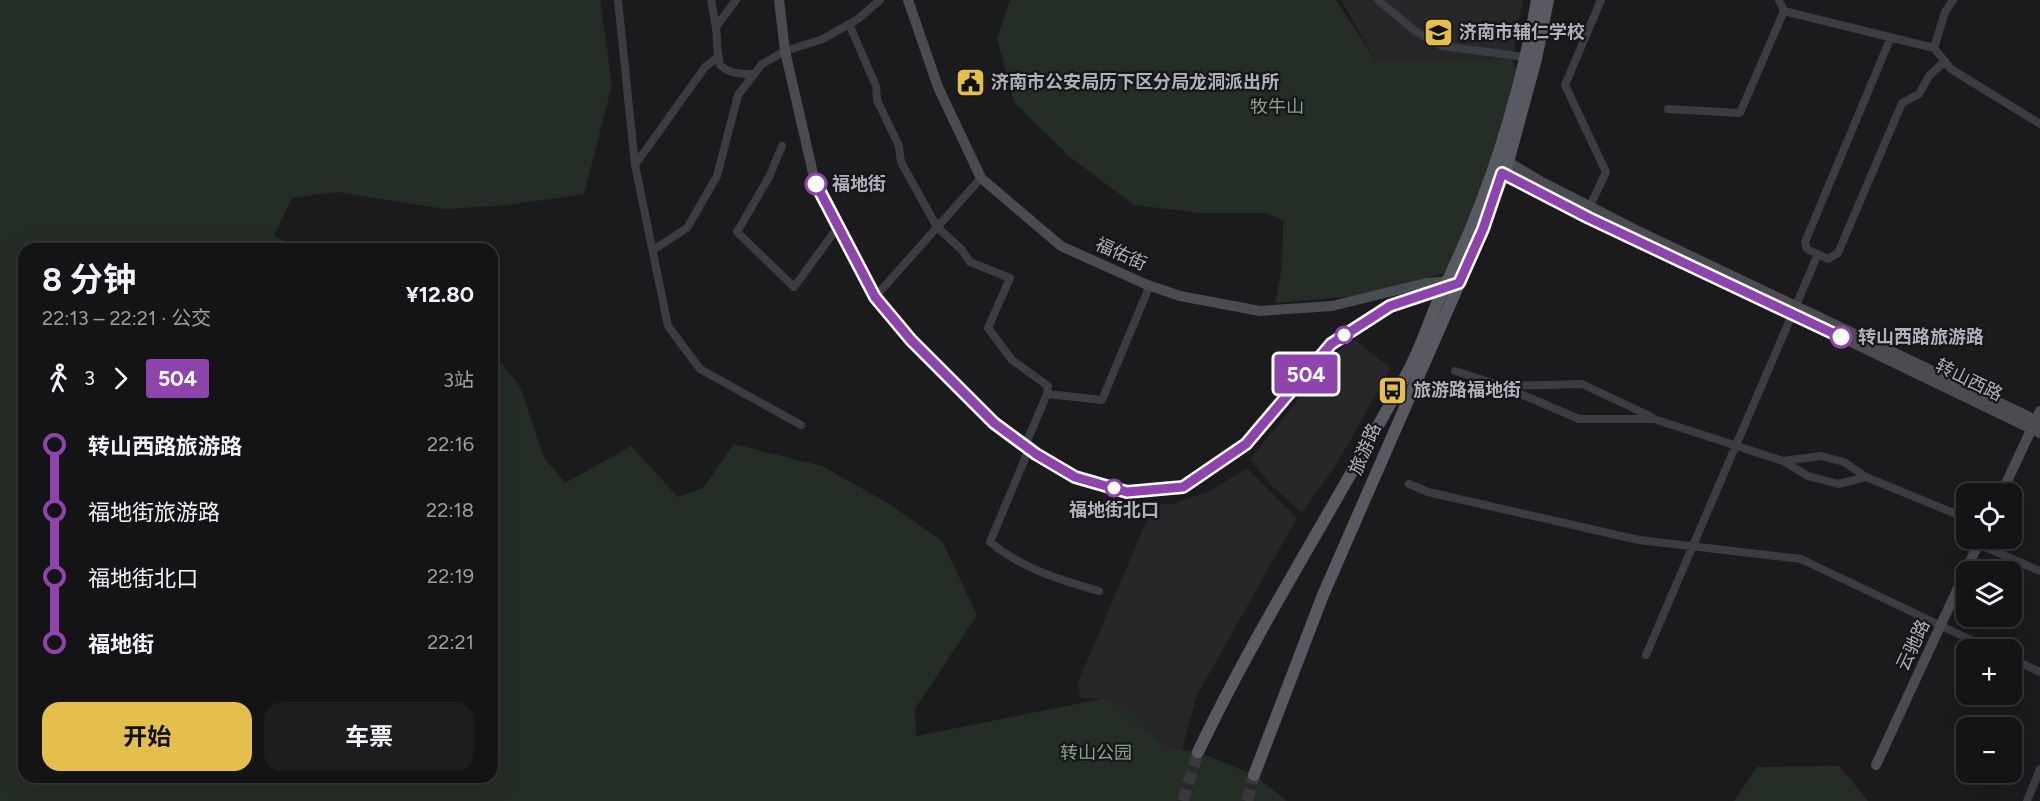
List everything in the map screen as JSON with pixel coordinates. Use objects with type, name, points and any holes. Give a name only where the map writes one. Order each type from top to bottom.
[{"type":"main road","name":"旅游路","points":[[1501,166],[1538,0]]},
{"type":"main road","name":"旅游路","points":[[1198,752],[1229,687],[1274,603],[1354,470],[1407,374],[1451,284],[1483,229],[1536,60],[1548,0]]},
{"type":"main road","name":"旅游路","points":[[1254,775],[1323,595],[1451,284]]},
{"type":"street","points":[[618,0],[635,165],[668,326],[700,369],[801,425]]},
{"type":"street","points":[[711,0],[720,65],[736,74],[754,74]]},
{"type":"street","points":[[716,27],[736,0]]},
{"type":"street","points":[[780,0],[785,51],[815,182],[875,297],[911,340],[994,423],[1075,477],[1127,492],[1183,487],[1246,444],[1331,344],[1390,306],[1451,284]]},
{"type":"street","points":[[653,250],[687,228],[717,176],[738,95],[762,64],[785,51],[823,39],[849,24],[880,0]]},
{"type":"street","name":"福佑街","points":[[908,0],[938,87],[981,178],[1061,246],[1180,296],[1260,311],[1332,306],[1451,284]]},
{"type":"street","points":[[1378,0],[1415,31],[1442,46],[1526,57]]},
{"type":"street","points":[[1590,206],[1606,172],[1565,85],[1601,0]]},
{"type":"street","points":[[1668,109],[1740,113],[1784,11],[1779,0]]},
{"type":"street","points":[[1934,48],[1945,12],[1953,0]]},
{"type":"street","points":[[1784,11],[1934,48],[1951,69],[2040,124]]},
{"type":"street","points":[[849,24],[876,86],[877,100],[899,146],[901,162],[937,227],[962,250],[970,262],[1010,278],[988,328],[1012,360],[1048,386],[1047,394],[990,542],[1022,564],[1047,576],[1099,591]]},
{"type":"street","points":[[1891,38],[1805,243],[1807,249],[1828,259],[1838,253],[1902,103],[1919,94],[1929,76],[1945,61]]},
{"type":"street","points":[[635,165],[705,66],[718,57]]},
{"type":"street","points":[[782,146],[769,177],[737,232],[794,287],[838,227]]},
{"type":"street","name":"转山西路","points":[[1501,166],[1590,206],[1793,309]]},
{"type":"street","name":"转山西路","points":[[1501,166],[1562,205],[1793,309],[2037,423]]},
{"type":"street","points":[[875,297],[981,178]]},
{"type":"street","points":[[1646,655],[1818,254]]},
{"type":"street","points":[[1047,394],[1102,400],[1150,285]]},
{"type":"street","points":[[1455,371],[1502,386],[1579,419],[1654,418]]},
{"type":"street","points":[[1502,386],[1582,384],[1654,418],[1783,461],[1808,476],[1838,484],[1866,477]]},
{"type":"street","points":[[2007,483],[2037,423]]},
{"type":"street","points":[[1783,461],[1821,456],[1844,462],[1866,477],[1956,514]]},
{"type":"street","points":[[1409,484],[1428,492],[1639,540],[1801,559],[1969,639]]},
{"type":"street","name":"云驰路","points":[[1876,765],[1975,549]]},
{"type":"street","points":[[1995,549],[2040,572]]},
{"type":"street","points":[[2022,663],[2040,672]]},
{"type":"street","points":[[2027,801],[2040,769]]},
{"type":"shaded area","name":"济南市辅仁学校","points":[[1341,0],[1523,0],[1512,59],[1376,61]]},
{"type":"shaded area","points":[[1355,340],[1391,368],[1339,460],[1302,513],[1269,483],[1250,459],[1294,405],[1323,361]]},
{"type":"shaded area","points":[[1247,468],[1297,518],[1197,695],[1182,749],[1166,747],[1107,699],[1080,698],[1078,683],[1154,503],[1173,504],[1210,491]]},
{"type":"green space","name":"转山公园","points":[[0,0],[600,0],[612,85],[584,194],[509,205],[445,209],[337,192],[292,198],[274,236],[290,243],[18,243],[18,783],[498,783],[498,358],[520,387],[543,456],[565,483],[631,446],[678,497],[703,488],[734,444],[822,466],[886,502],[942,541],[977,615],[915,709],[916,736],[1107,698],[1166,747],[1198,752],[1254,775],[1287,801],[0,801]]},
{"type":"green space","name":"牧牛山","points":[[1010,0],[1336,0],[1376,61],[1512,59],[1517,72],[1493,165],[1447,272],[1358,296],[1275,303],[1281,272],[1284,221],[1266,213],[1200,213],[1134,205],[1070,157],[1014,102],[997,38]]},
{"type":"green space","points":[[1839,766],[1868,801],[1734,801],[1757,767]]},
{"type":"tunnel","points":[[1183,801],[1198,752]]},
{"type":"tunnel","points":[[1247,801],[1254,775]]},
{"type":"bus line","name":"504","points":[[816,184],[875,297],[911,340],[994,423],[1036,454],[1075,477],[1127,492],[1183,487],[1246,444],[1331,344],[1390,306],[1459,283],[1483,229],[1502,173],[1589,218],[1841,337]]},
{"type":"place","name":"济南市辅仁学校","points":[[1438,32]]},
{"type":"place","name":"济南市公安局历下区分局龙洞派出所","points":[[970,82]]},
{"type":"place","name":"福地街","points":[[816,184]]},
{"type":"place","name":"转山西路旅游路","points":[[1841,337]]},
{"type":"place","name":"旅游路福地街","points":[[1392,390]]},
{"type":"place","name":"福地街北口","points":[[1114,488]]}]
